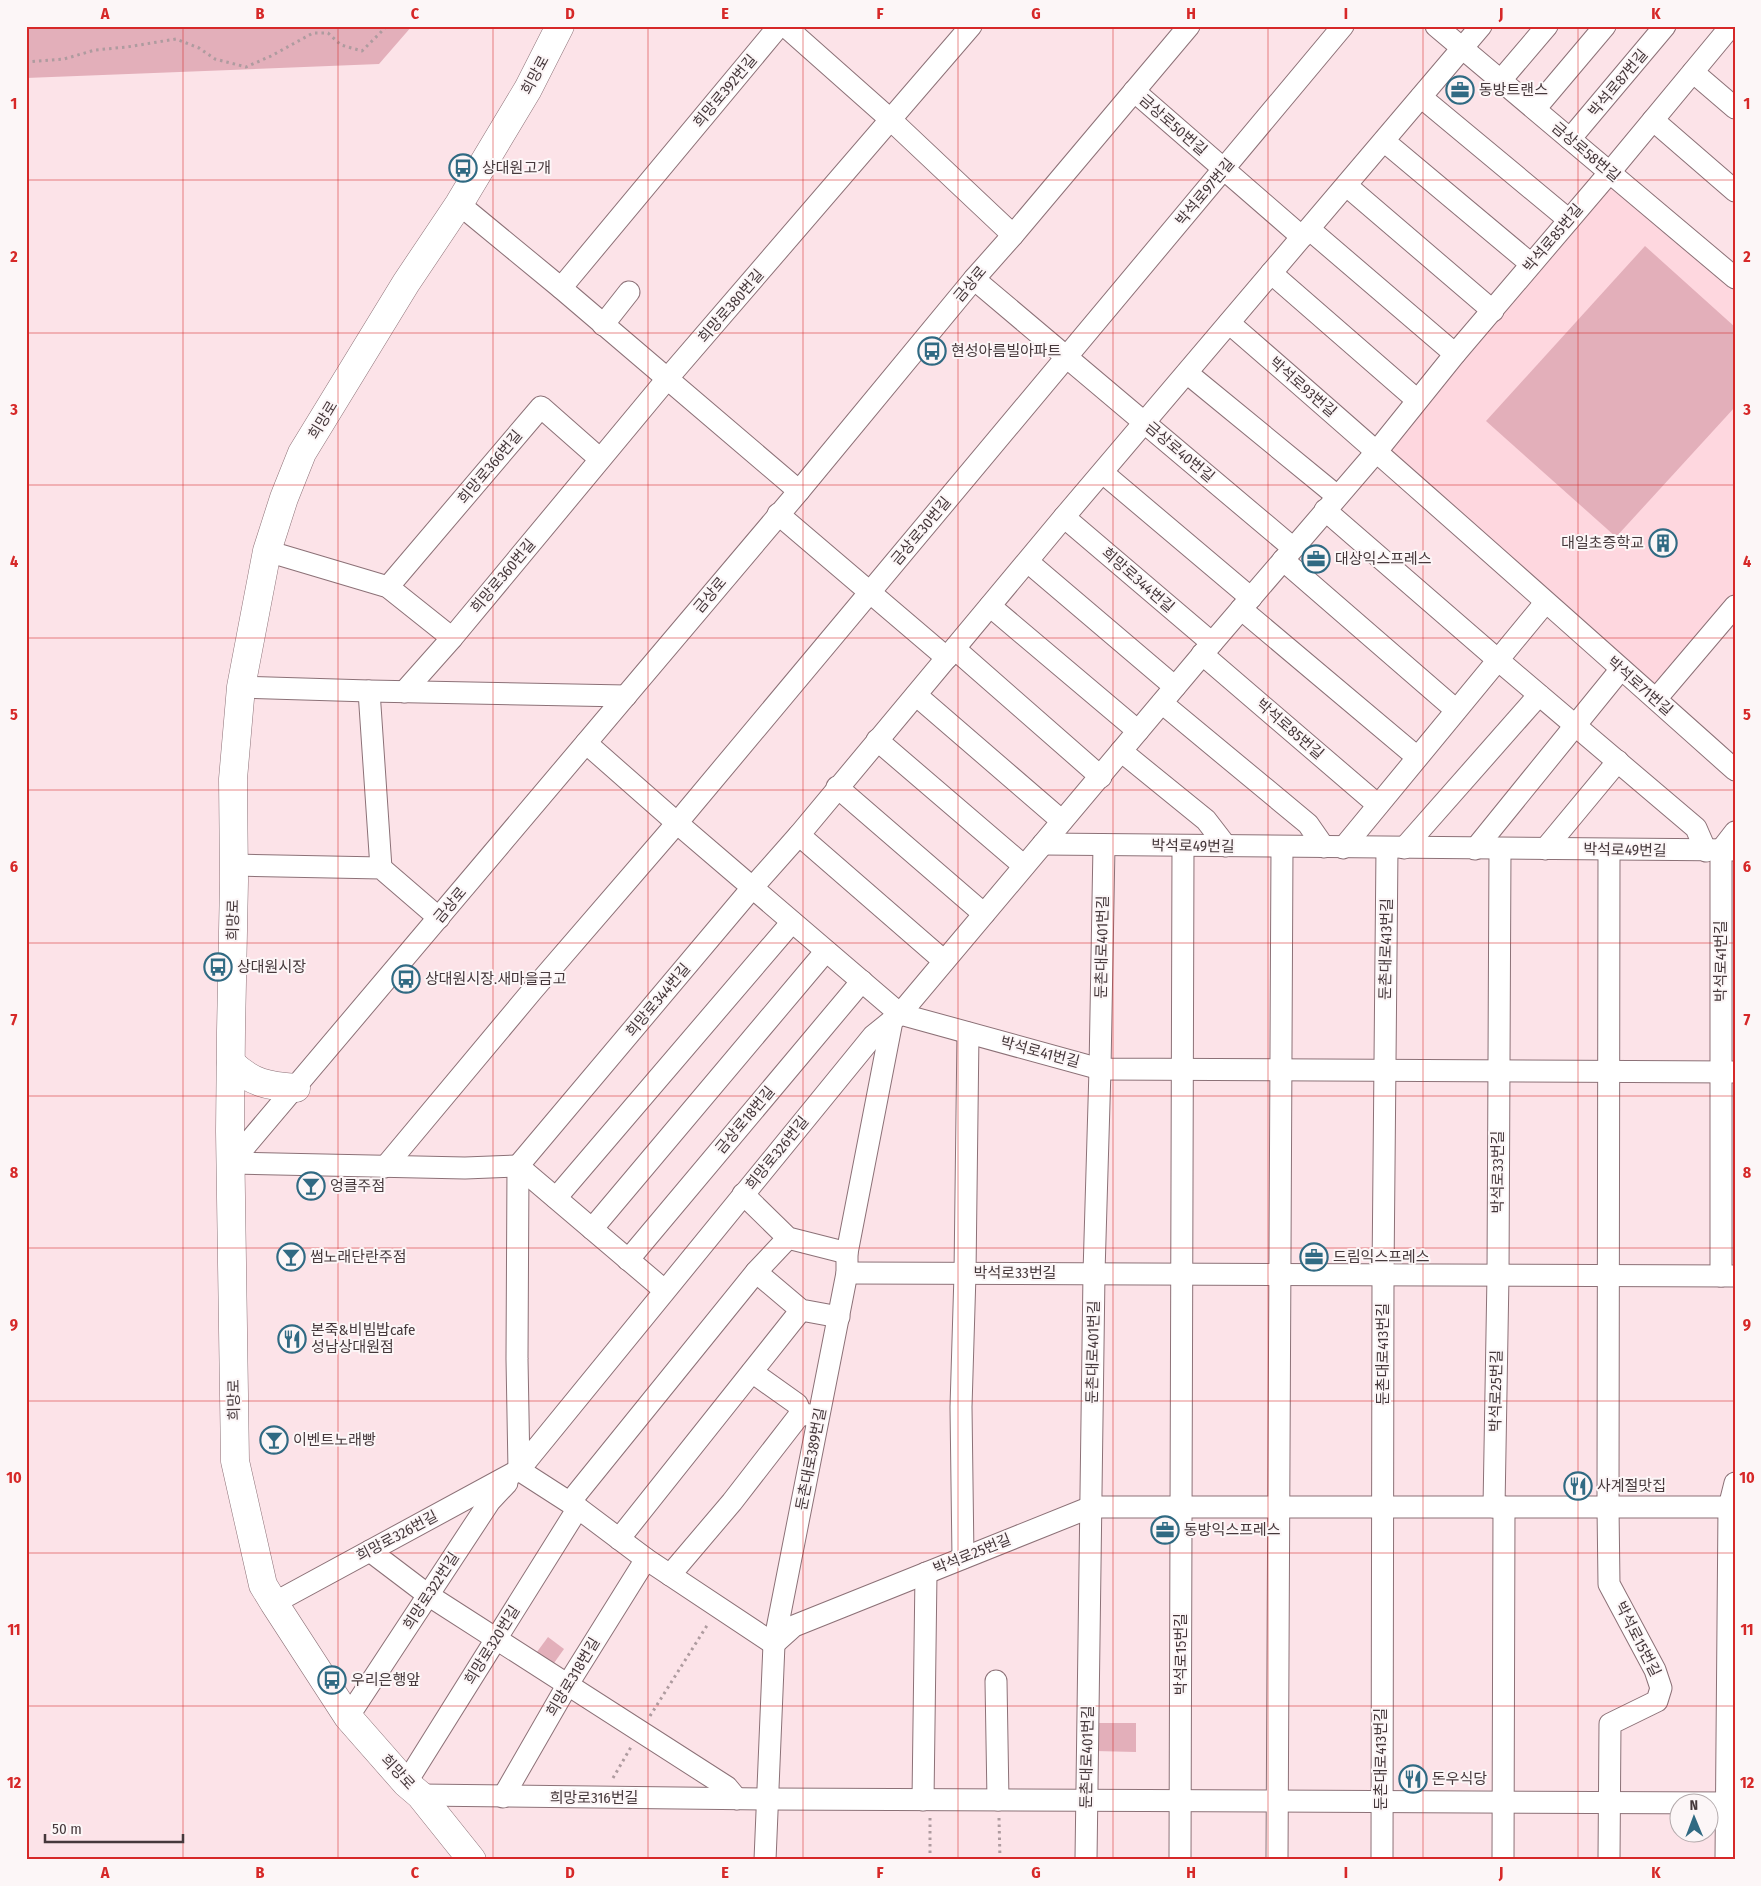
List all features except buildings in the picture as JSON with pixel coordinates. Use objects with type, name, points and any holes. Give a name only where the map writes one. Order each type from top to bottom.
[{"type":"main road","name":"희망로","points":[[472,1860],[413,1789],[348,1717],[263,1585],[235,1461],[231,1163],[233,779],[241,687],[267,551],[284,498],[302,454],[406,283],[459,204],[528,88],[560,26]]},
{"type":"main road","points":[[231,1063],[242,1074],[255,1081],[270,1086],[296,1088]]},
{"type":"street","name":"희망로392번길","points":[[561,288],[779,26]]},
{"type":"street","points":[[785,26],[891,120],[1013,236]]},
{"type":"street","points":[[891,120],[971,26]]},
{"type":"street","name":"금상로","points":[[231,1163],[1189,26]]},
{"type":"street","name":"박석로97번길","points":[[1066,357],[1343,26]]},
{"type":"street","name":"금상로58번길","points":[[1436,26],[1735,278]]},
{"type":"street","points":[[1145,422],[1481,26]]},
{"type":"street","points":[[1501,80],[1547,26]]},
{"type":"street","points":[[1534,109],[1605,26]]},
{"type":"street","name":"박석로87번길","points":[[1570,139],[1665,26]]},
{"type":"street","name":"박석로85번길","points":[[1043,844],[1377,451],[1455,354],[1732,27]]},
{"type":"street","points":[[1693,72],[1735,108]]},
{"type":"street","name":"금상로50번길","points":[[1134,91],[1224,169],[1305,233]]},
{"type":"street","points":[[1421,97],[1569,220]]},
{"type":"street","name":"희망로380번길","points":[[600,459],[891,120]]},
{"type":"street","points":[[1653,120],[1735,191]]},
{"type":"street","points":[[1384,141],[1531,264]]},
{"type":"street","points":[[1347,186],[1493,311]]},
{"type":"street","points":[[459,204],[561,288],[799,491]]},
{"type":"street","points":[[1305,233],[1455,354]]},
{"type":"street","points":[[1271,273],[1417,400]]},
{"type":"street","name":"금상로40번길","points":[[974,279],[1145,422],[1288,554]]},
{"type":"street","points":[[603,325],[630,292]]},
{"type":"street","name":"박석로93번길","points":[[1229,324],[1377,451]]},
{"type":"street","name":"금상로30번길","points":[[677,823],[1066,357]]},
{"type":"street","points":[[1187,373],[1331,503],[1498,660],[1721,850],[1735,832]]},
{"type":"street","name":"희망로366번길","points":[[388,587],[542,407],[600,459]]},
{"type":"street","name":"희망로344번길","points":[[518,1166],[752,888],[799,835],[837,787],[1145,422]]},
{"type":"street","points":[[1028,562],[1333,848],[1378,805],[1545,603],[1377,451]]},
{"type":"street","name":"희망로360번길","points":[[404,692],[452,638],[600,459]]},
{"type":"street","points":[[1102,474],[1417,757]]},
{"type":"street","points":[[778,514],[870,591],[951,653],[1101,777]]},
{"type":"street","name":"희망로344번길","points":[[1064,517],[1207,649]]},
{"type":"street","points":[[267,551],[388,587],[452,638]]},
{"type":"street","points":[[1288,554],[1456,710]]},
{"type":"street","name":"박석로71번길","points":[[1545,603],[1735,770]]},
{"type":"street","points":[[990,606],[1138,731]]},
{"type":"street","points":[[1656,699],[1735,606]]},
{"type":"street","name":"박석로85번길","points":[[1207,649],[1378,805]]},
{"type":"street","points":[[1474,848],[1621,669]]},
{"type":"street","points":[[241,687],[626,696]]},
{"type":"street","points":[[369,691],[381,868]]},
{"type":"street","points":[[916,695],[1062,821]]},
{"type":"street","points":[[1396,848],[1539,695]]},
{"type":"street","points":[[877,740],[1024,866]]},
{"type":"street","points":[[586,743],[862,981],[896,1017]]},
{"type":"street","points":[[1121,751],[1206,820],[1226,846]]},
{"type":"street","points":[[1544,849],[1618,761]]},
{"type":"street","points":[[837,787],[984,914]]},
{"type":"street","points":[[385,1167],[532,991],[677,823]]},
{"type":"street","points":[[799,835],[944,961]]},
{"type":"street","name":"박석로49번길","points":[[1043,844],[1721,850]]},
{"type":"street","name":"희망로326번길","points":[[274,1603],[520,1470],[664,1290],[873,1036],[896,1017],[1043,844]]},
{"type":"street","name":"둔촌대로401번길","points":[[1086,1860],[1094,1273],[1104,845]]},
{"type":"street","points":[[1182,1506],[1183,846]]},
{"type":"street","points":[[1277,1860],[1282,847]]},
{"type":"street","name":"둔촌대로413번길","points":[[1382,1860],[1385,1069],[1396,848]]},
{"type":"street","points":[[1499,1070],[1500,849]]},
{"type":"street","points":[[1608,1507],[1610,850]]},
{"type":"street","name":"박석로41번길","points":[[896,1017],[968,1033],[1100,1069],[1728,1072],[1721,850]]},
{"type":"street","points":[[234,865],[381,868],[439,918]]},
{"type":"street","points":[[556,1198],[792,922]]},
{"type":"street","points":[[592,1229],[826,951]]},
{"type":"street","name":"금상로18번길","points":[[628,1260],[862,981]]},
{"type":"street","name":"둔촌대로389번길","points":[[765,1860],[774,1644],[810,1415],[839,1317],[847,1263],[896,1017]]},
{"type":"street","points":[[963,1558],[961,1407],[965,1274],[968,1033]]},
{"type":"street","name":"박석로33번길","points":[[1498,1275],[1499,1070]]},
{"type":"street","name":"박석로33번길","points":[[788,1238],[847,1263],[965,1274],[1728,1276],[1728,1072]]},
{"type":"street","points":[[231,1163],[465,1168],[518,1166],[664,1290]]},
{"type":"street","points":[[518,1166],[517,1359],[520,1470],[574,1505],[646,1559],[774,1644]]},
{"type":"street","points":[[743,1194],[788,1238]]},
{"type":"street","name":"희망로320번길","points":[[413,1789],[496,1639],[574,1505],[756,1272],[788,1238]]},
{"type":"street","points":[[756,1272],[801,1310],[839,1317]]},
{"type":"street","name":"박석로25번길","points":[[1498,1275],[1499,1507]]},
{"type":"street","points":[[622,1540],[801,1310]]},
{"type":"street","points":[[670,1574],[810,1415],[752,1372]]},
{"type":"street","name":"희망로322번길","points":[[348,1717],[490,1500],[520,1470]]},
{"type":"street","points":[[1726,1860],[1731,1803],[1732,1507],[1735,1483]]},
{"type":"street","name":"박석로15번길","points":[[1180,1860],[1182,1506]]},
{"type":"street","name":"박석로25번길","points":[[774,1644],[794,1626],[1091,1507],[1732,1507]]},
{"type":"street","points":[[1499,1507],[1504,1860]]},
{"type":"street","name":"박석로15번길","points":[[1608,1507],[1609,1584],[1646,1650],[1661,1688],[1658,1701],[1610,1724],[1610,1803]]},
{"type":"street","points":[[370,1551],[428,1595],[727,1787],[737,1799]]},
{"type":"street","name":"희망로318번길","points":[[504,1797],[568,1684],[646,1559]]},
{"type":"street","points":[[926,1573],[926,1800]]},
{"type":"street","points":[[996,1681],[998,1800]]},
{"type":"street","name":"희망로316번길","points":[[413,1789],[504,1797],[767,1799]]},
{"type":"street","points":[[767,1799],[1731,1803]]},
{"type":"street","points":[[1609,1860],[1610,1803]]},
{"type":"path","points":[[26,62],[64,59],[95,50],[127,48],[176,39],[199,48],[215,59],[246,66],[271,56],[313,33],[328,33],[341,45],[362,51],[387,26]]},
{"type":"path","points":[[601,1798],[719,1607]]},
{"type":"path","points":[[926,1800],[930,1860]]},
{"type":"path","points":[[998,1800],[1000,1860]]},
{"type":"shaded area","points":[[26,26],[412,26],[379,64],[26,78]]},
{"type":"shaded area","points":[[1611,181],[1735,282],[1735,603],[1656,695],[1383,449]]},
{"type":"shaded area","points":[[1645,246],[1735,327],[1735,407],[1616,537],[1486,421]]},
{"type":"shaded area","points":[[548,1637],[564,1649],[554,1663],[547,1664],[534,1656]]},
{"type":"shaded area","points":[[1096,1723],[1136,1723],[1136,1752],[1095,1751]]},
{"type":"place","name":"동방트랜스","points":[[1460,90]]},
{"type":"place","name":"상대원고개","points":[[463,168]]},
{"type":"place","name":"현성아름빌아파트","points":[[932,351]]},
{"type":"place","name":"대일초증학교","points":[[1663,543]]},
{"type":"place","name":"대상익스프레스","points":[[1316,559]]},
{"type":"place","name":"상대원시장","points":[[218,967]]},
{"type":"place","name":"상대원시장.새마을금고","points":[[406,979]]},
{"type":"place","name":"엉클주점","points":[[311,1186]]},
{"type":"place","name":"썸노래단란주점","points":[[291,1257]]},
{"type":"place","name":"드림익스프레스","points":[[1314,1257]]},
{"type":"place","name":"본죽&비빔밥cafe 성남상대원점","points":[[292,1339]]},
{"type":"place","name":"이벤트노래빵","points":[[274,1440]]},
{"type":"place","name":"사계절맛집","points":[[1578,1486]]},
{"type":"place","name":"동방익스프레스","points":[[1165,1530]]},
{"type":"place","name":"우리은행앞","points":[[332,1680]]},
{"type":"place","name":"돈우식당","points":[[1413,1779]]}]
